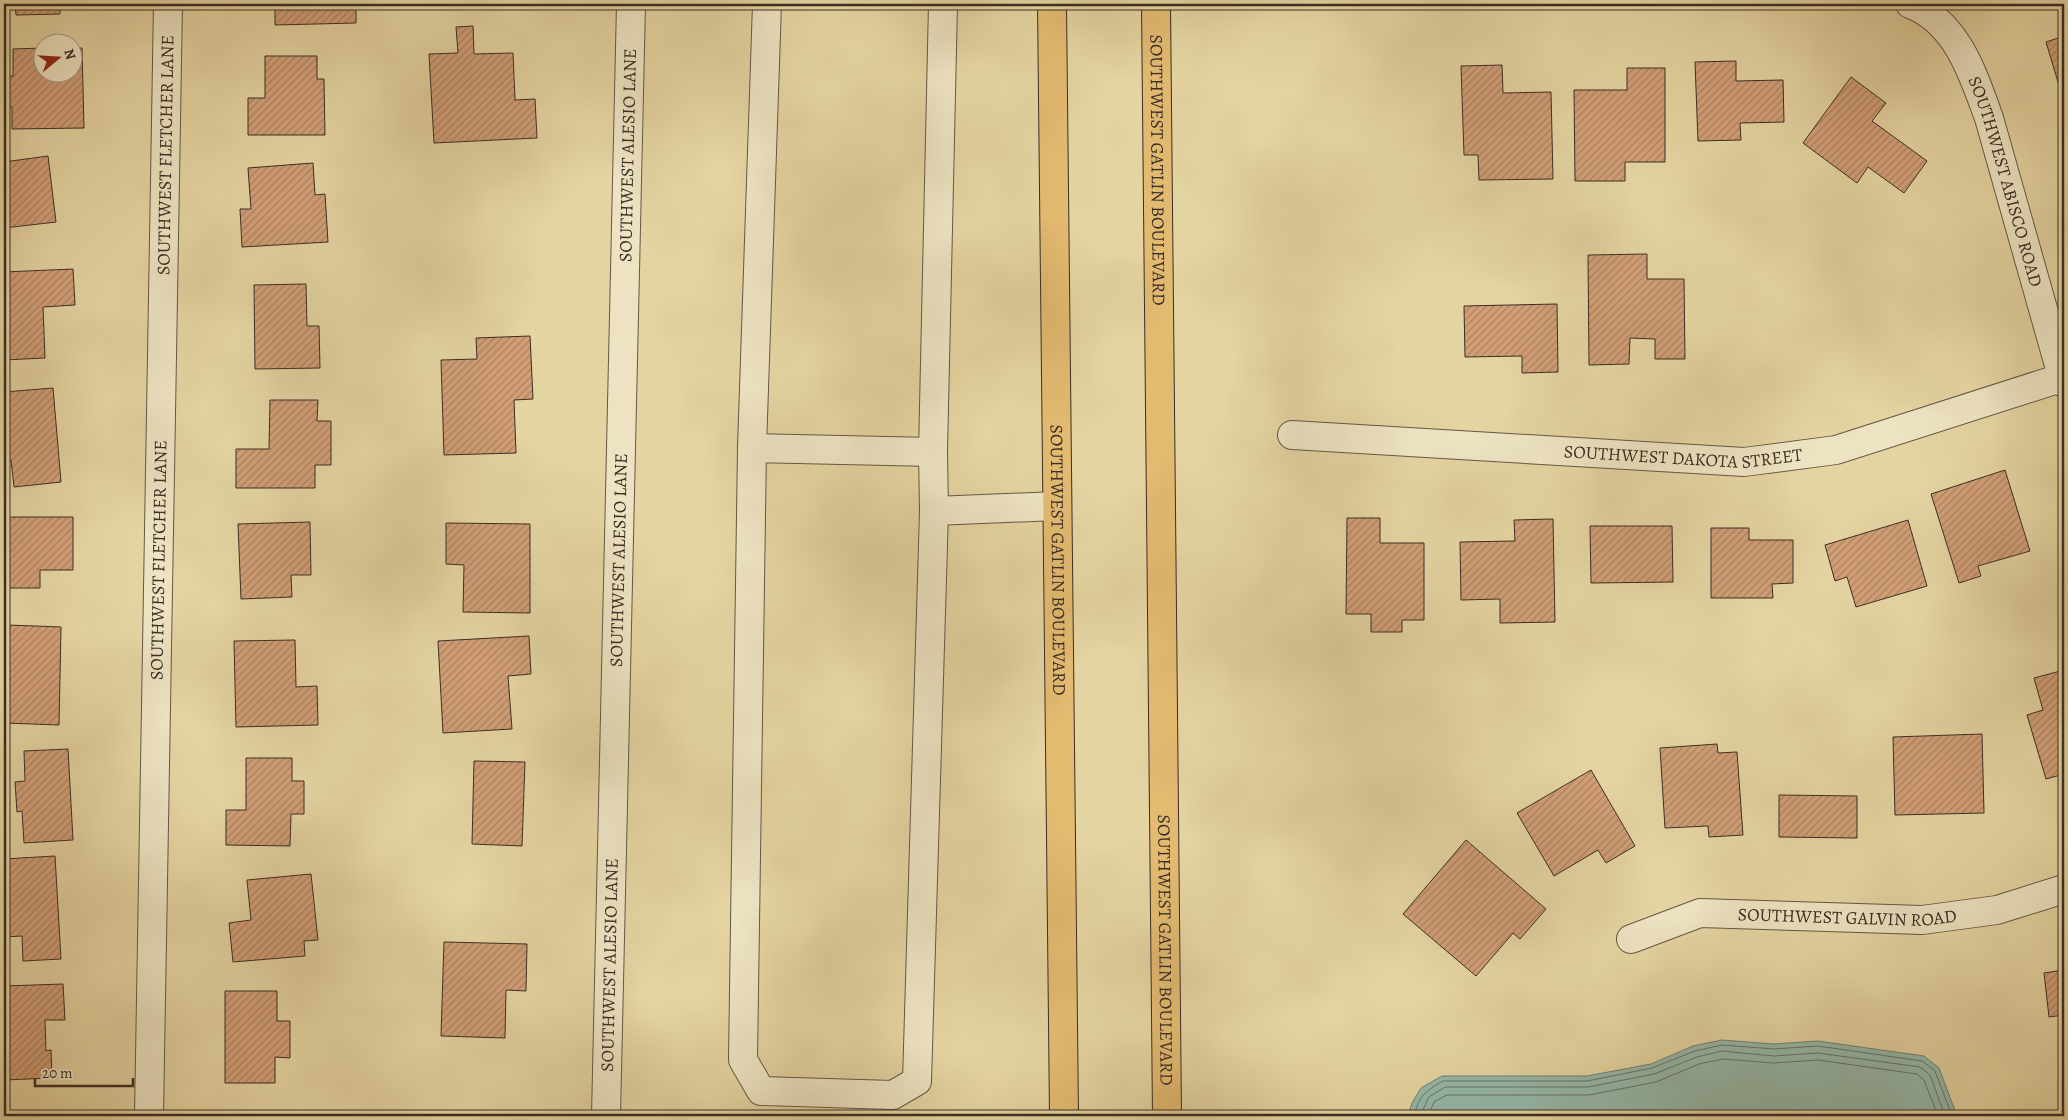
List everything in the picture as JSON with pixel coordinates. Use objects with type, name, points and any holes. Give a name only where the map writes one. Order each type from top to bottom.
[{"type":"main road","name":"SOUTHWEST GATLIN BOULEVARD","points":[[1052,4],[1064,1116]]},
{"type":"main road","name":"SOUTHWEST GATLIN BOULEVARD","points":[[1156,4],[1167,1116]]},
{"type":"street","name":"SOUTHWEST FLETCHER LANE","points":[[149,1116],[168,4]]},
{"type":"street","name":"SOUTHWEST ALESIO LANE","points":[[606,1116],[632,4]]},
{"type":"street","points":[[767,4],[752,448],[743,1060],[760,1091],[893,1106],[917,1081],[934,511],[943,4]]},
{"type":"street","name":"SOUTHWEST ABISCO ROAD","points":[[1910,4],[1934,17],[1949,33],[1962,51],[1974,78],[1989,118],[2064,379]]},
{"type":"street","name":"SOUTHWEST DAKOTA STREET","points":[[1292,435],[1744,462],[1836,450],[2064,379]]},
{"type":"street","points":[[752,448],[934,452]]},
{"type":"street","points":[[934,511],[1057,506]]},
{"type":"street","name":"SOUTHWEST GALVIN ROAD","points":[[1631,939],[1700,913],[1922,920],[1997,910],[2064,889]]},
{"type":"water","points":[[1722,1040],[1774,1044],[1818,1041],[1924,1056],[1939,1068],[1957,1116],[1408,1116],[1412,1103],[1421,1088],[1442,1076],[1587,1076],[1651,1064],[1693,1046]]},
{"type":"building","points":[[15,4],[60,4],[60,14],[16,15]]},
{"type":"building","points":[[275,4],[356,4],[356,23],[275,25]]},
{"type":"building","points":[[473,26],[474,54],[513,53],[515,100],[535,99],[537,138],[434,143],[429,54],[458,53],[456,27]]},
{"type":"building","points":[[2064,36],[2064,102],[2046,42]]},
{"type":"building","points":[[32,48],[32,82],[82,82],[82,48],[84,128],[12,129],[12,107],[4,107],[4,76],[13,76],[13,49]]},
{"type":"building","points":[[265,56],[317,56],[317,79],[324,79],[325,135],[248,135],[248,98],[265,98]]},
{"type":"building","points":[[1736,61],[1736,81],[1783,80],[1784,122],[1740,123],[1741,140],[1698,141],[1695,62]]},
{"type":"building","points":[[1502,65],[1503,93],[1551,92],[1553,179],[1479,180],[1478,155],[1464,155],[1461,66]]},
{"type":"building","points":[[1627,68],[1665,68],[1665,162],[1625,162],[1625,181],[1575,181],[1574,90],[1627,90]]},
{"type":"building","points":[[1851,77],[1886,103],[1872,121],[1927,161],[1904,193],[1868,167],[1857,183],[1803,143]]},
{"type":"building","points":[[48,156],[56,222],[4,228],[4,162]]},
{"type":"building","points":[[313,163],[315,195],[325,194],[328,242],[242,247],[240,209],[251,209],[248,168]]},
{"type":"building","points":[[1647,254],[1647,279],[1684,279],[1685,359],[1655,359],[1655,339],[1630,338],[1629,364],[1589,365],[1588,255]]},
{"type":"building","points":[[73,269],[75,305],[43,307],[45,358],[4,360],[4,272]]},
{"type":"building","points":[[306,284],[307,326],[319,326],[320,368],[255,369],[254,285]]},
{"type":"building","points":[[1557,304],[1558,372],[1522,373],[1522,356],[1465,357],[1464,306]]},
{"type":"building","points":[[530,336],[533,399],[514,400],[516,453],[444,455],[441,360],[477,359],[476,338]]},
{"type":"building","points":[[53,388],[61,482],[14,487],[11,460],[4,461],[4,392]]},
{"type":"building","points":[[270,400],[318,400],[317,421],[331,421],[331,465],[315,465],[315,488],[236,488],[236,449],[269,449]]},
{"type":"building","points":[[2005,470],[2030,551],[1978,566],[1981,576],[1959,583],[1931,494]]},
{"type":"building","points":[[4,517],[73,517],[73,570],[40,570],[40,588],[4,588]]},
{"type":"building","points":[[1347,518],[1380,518],[1380,543],[1424,543],[1424,620],[1402,620],[1402,632],[1371,632],[1371,614],[1346,614]]},
{"type":"building","points":[[1553,519],[1555,622],[1500,623],[1500,599],[1461,600],[1460,542],[1515,541],[1514,520]]},
{"type":"building","points":[[1908,520],[1927,586],[1856,607],[1847,577],[1835,581],[1825,545]]},
{"type":"building","points":[[310,522],[311,575],[291,575],[292,597],[241,599],[238,524]]},
{"type":"building","points":[[446,523],[530,524],[530,613],[463,612],[464,565],[446,564]]},
{"type":"building","points":[[1590,526],[1672,526],[1673,582],[1591,583]]},
{"type":"building","points":[[1711,528],[1749,528],[1749,540],[1793,540],[1793,583],[1772,584],[1773,598],[1711,598]]},
{"type":"building","points":[[8,625],[61,627],[59,725],[4,723],[4,676],[6,676]]},
{"type":"building","points":[[529,636],[531,674],[508,676],[512,729],[443,733],[438,641]]},
{"type":"building","points":[[295,640],[296,687],[317,686],[318,725],[236,727],[234,641]]},
{"type":"building","points":[[2064,670],[2064,774],[2046,779],[2027,715],[2043,710],[2034,678]]},
{"type":"building","points":[[1982,734],[1984,813],[1895,815],[1893,737]]},
{"type":"building","points":[[1717,744],[1718,753],[1737,752],[1743,835],[1709,837],[1708,826],[1665,828],[1660,748]]},
{"type":"building","points":[[68,749],[73,840],[24,843],[22,811],[17,812],[15,782],[25,781],[24,751]]},
{"type":"building","points":[[246,758],[292,758],[292,781],[304,781],[304,814],[291,814],[290,846],[226,845],[226,810],[246,810]]},
{"type":"building","points":[[474,761],[525,762],[522,846],[472,844]]},
{"type":"building","points":[[1591,770],[1635,846],[1606,863],[1598,850],[1554,876],[1517,813]]},
{"type":"building","points":[[1779,795],[1857,796],[1857,838],[1779,837]]},
{"type":"building","points":[[1466,840],[1546,909],[1520,939],[1513,933],[1476,976],[1403,914]]},
{"type":"building","points":[[55,856],[61,959],[23,961],[22,936],[4,937],[4,859]]},
{"type":"building","points":[[311,874],[318,940],[304,941],[305,956],[233,962],[229,923],[251,920],[247,880]]},
{"type":"building","points":[[444,942],[527,944],[526,991],[506,990],[505,1038],[441,1036]]},
{"type":"building","points":[[2064,970],[2064,1015],[2049,1017],[2044,973]]},
{"type":"building","points":[[63,984],[65,1020],[45,1020],[46,1051],[51,1050],[52,1078],[4,1080],[4,986]]},
{"type":"building","points":[[225,991],[277,991],[277,1021],[290,1021],[290,1058],[275,1057],[275,1083],[225,1083]]}]
